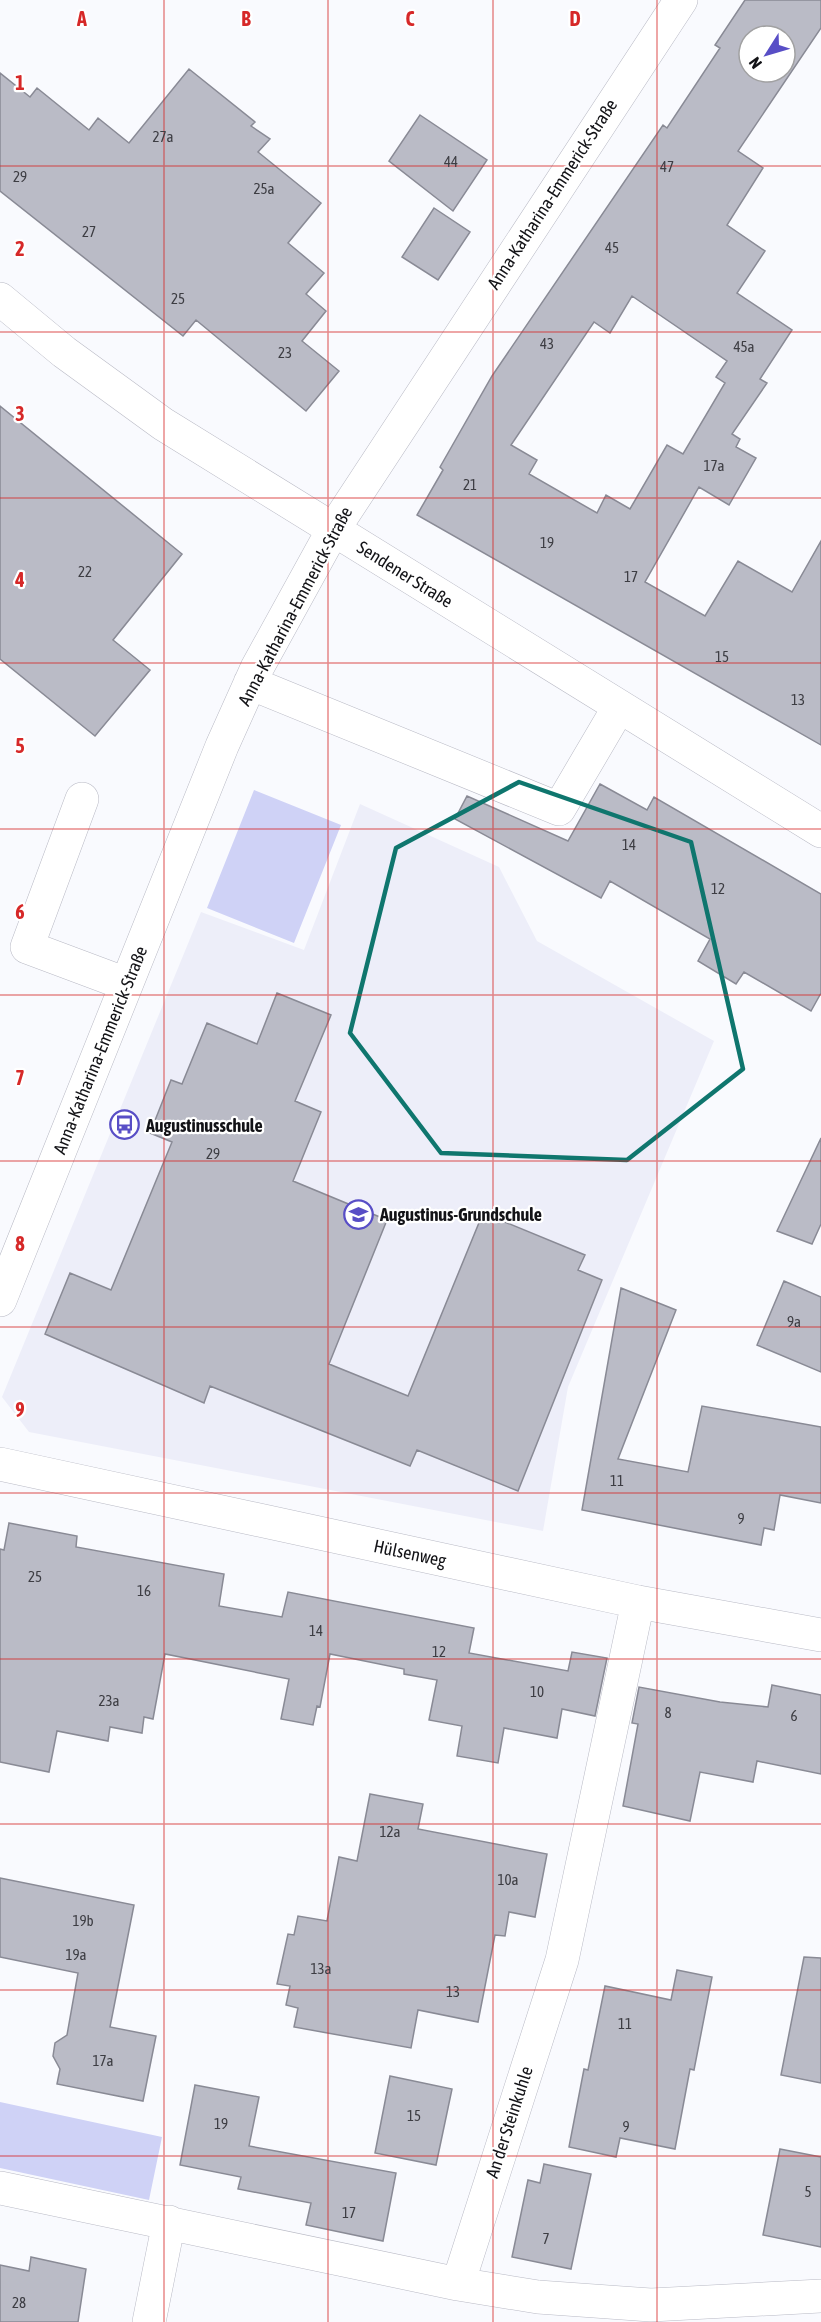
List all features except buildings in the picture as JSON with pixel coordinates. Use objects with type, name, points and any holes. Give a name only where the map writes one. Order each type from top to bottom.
[{"type":"street","name":"Anna-Katharina-Emmerick-Straße","points":[[0,1300],[126,984],[250,683],[333,530],[681,0]]},
{"type":"street","name":"Sendener Straße","points":[[0,299],[64,352],[163,424],[821,831]]},
{"type":"street","points":[[250,683],[560,809],[619,707]]},
{"type":"street","points":[[82,799],[27,947],[126,984]]},
{"type":"street","name":"Hülsenweg","points":[[0,1464],[638,1602],[821,1635]]},
{"type":"street","name":"An der Steinkuhle","points":[[458,2284],[562,1960],[638,1602]]},
{"type":"street","points":[[0,2188],[458,2284],[537,2310],[821,2296]]},
{"type":"street","points":[[149,2322],[169,2222]]},
{"type":"highlighted area","points":[[519,782],[691,842],[743,1069],[627,1160],[441,1153],[350,1033],[396,848]]},
{"type":"shaded area","points":[[254,790],[341,825],[294,943],[207,908]]},
{"type":"shaded area","name":"Augustinus-Grundschule","points":[[360,804],[499,867],[537,941],[714,1041],[568,1387],[543,1531],[29,1432],[2,1397],[201,912],[304,950]]},
{"type":"shaded area","points":[[0,2102],[162,2137],[149,2200],[0,2168]]},
{"type":"place","name":"Augustinusschule","points":[[125,1125]]},
{"type":"place","name":"Augustinus-Grundschule","points":[[359,1214]]}]
